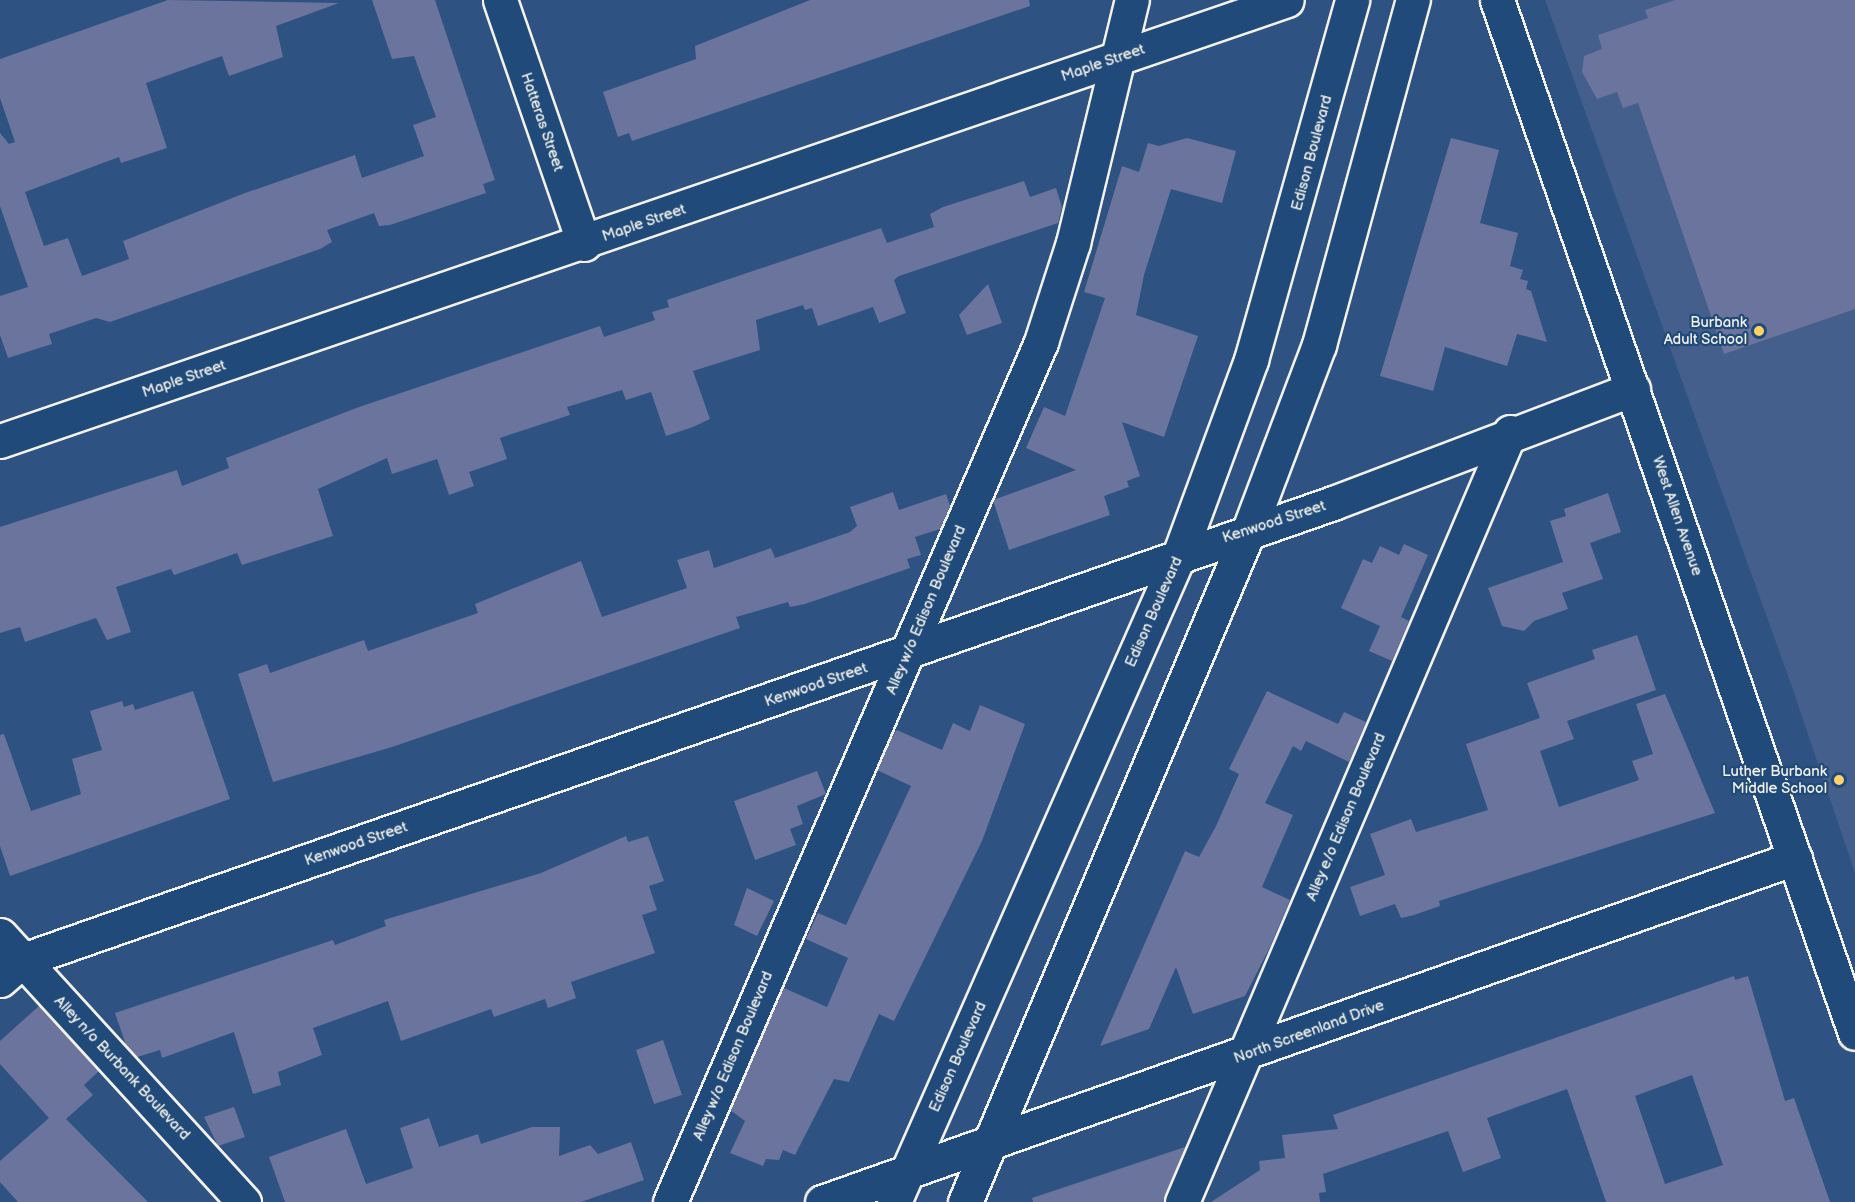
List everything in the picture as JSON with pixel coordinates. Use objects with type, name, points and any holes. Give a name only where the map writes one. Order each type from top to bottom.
[{"type":"street","name":"Hatteras Street","points":[[500,0],[584,244]]},
{"type":"street","name":"Alley w/o Edison Boulevard","points":[[670,1202],[1041,342],[1073,243],[1116,58],[1132,0]]},
{"type":"street","name":"Maple Street","points":[[0,441],[584,244],[1287,0]]},
{"type":"street","name":"Edison Boulevard","points":[[894,1202],[1180,553],[1251,360],[1352,0]]},
{"type":"street","points":[[965,1202],[1249,530],[1319,345],[1413,0]]},
{"type":"street","name":"West Allen Avenue","points":[[1497,0],[1855,1033]]},
{"type":"street","name":"Kenwood Street","points":[[11,970],[907,653],[1633,389]]},
{"type":"street","name":"Alley e/o Edison Boulevard","points":[[1182,1202],[1510,432]]},
{"type":"street","name":"North Screenland Drive","points":[[822,1202],[1243,1056],[1795,858]]},
{"type":"street","name":"Alley n/o Burbank Boulevard","points":[[0,934],[11,970],[244,1202]]},
{"type":"shaded area","name":"Burbank Adult School","points":[[1545,0],[1855,0],[1855,873],[1792,687]]},
{"type":"building","points":[[168,0],[339,3],[276,26],[283,57],[229,76],[222,56],[146,83],[167,148],[121,163],[119,157],[25,192],[44,246],[68,238],[82,276],[129,259],[123,241],[245,193],[355,155],[362,178],[424,156],[413,125],[436,117],[414,56],[392,59],[372,0],[435,0],[495,180],[483,184],[486,193],[390,225],[379,226],[374,213],[327,230],[332,242],[320,249],[110,322],[96,318],[49,334],[52,344],[8,358],[0,335],[0,296],[28,287],[0,206],[0,133],[9,144],[15,142],[0,98],[0,59]]},
{"type":"building","points":[[810,0],[1029,0],[1030,6],[632,141],[629,133],[618,137],[603,92],[696,59],[695,46]]},
{"type":"building","points":[[1675,0],[1855,0],[1855,309],[1724,354],[1638,103],[1623,108],[1617,92],[1597,99],[1582,72],[1584,56],[1602,49],[1598,35],[1648,18],[1645,10]]},
{"type":"building","points":[[1187,138],[1236,151],[1222,203],[1171,189],[1144,275],[1136,315],[1198,336],[1164,437],[1122,422],[1140,476],[1127,481],[1129,487],[1104,496],[1110,515],[1009,550],[993,500],[1076,470],[1026,448],[1044,407],[1065,416],[1105,298],[1084,292],[1122,166],[1139,172],[1148,143],[1159,146]]},
{"type":"building","points":[[1451,138],[1499,150],[1480,223],[1518,233],[1510,266],[1523,270],[1520,279],[1528,281],[1526,289],[1531,291],[1547,342],[1517,334],[1507,366],[1445,347],[1433,391],[1380,376]]},
{"type":"building","points":[[1024,181],[1030,197],[1056,188],[1062,207],[1058,223],[899,276],[894,280],[906,313],[879,323],[873,307],[818,326],[812,308],[805,310],[803,305],[756,320],[760,350],[693,371],[710,419],[693,427],[666,436],[651,392],[626,400],[622,390],[567,407],[570,415],[500,438],[507,459],[469,472],[474,486],[449,495],[437,459],[392,474],[387,458],[318,489],[333,536],[242,565],[237,553],[174,575],[171,569],[116,587],[131,632],[107,640],[96,618],[25,642],[20,627],[0,633],[0,527],[177,470],[182,486],[229,468],[226,458],[359,407],[600,326],[604,337],[655,320],[652,312],[669,307],[667,300],[881,228],[887,243],[934,227],[930,214],[943,207]]},
{"type":"building","points":[[988,284],[1002,323],[967,335],[959,315]]},
{"type":"building","points":[[893,492],[899,510],[946,494],[950,506],[940,529],[915,537],[921,555],[907,559],[910,568],[805,604],[790,607],[788,602],[736,617],[740,628],[392,747],[273,782],[238,674],[267,664],[270,673],[364,640],[368,651],[478,613],[475,604],[581,561],[602,617],[687,588],[677,560],[709,550],[714,568],[771,548],[775,558],[850,532],[857,526],[850,507]]},
{"type":"building","points":[[1608,493],[1621,532],[1590,543],[1603,579],[1562,593],[1568,609],[1534,621],[1524,631],[1502,626],[1488,588],[1563,562],[1550,521],[1566,516],[1564,509]]},
{"type":"building","points":[[1404,544],[1428,555],[1401,617],[1409,621],[1392,661],[1369,651],[1380,626],[1341,608],[1363,559],[1372,563],[1380,546],[1399,555]]},
{"type":"building","points":[[1637,635],[1656,690],[1567,721],[1574,739],[1540,751],[1559,807],[1639,780],[1632,761],[1653,754],[1636,704],[1665,694],[1715,813],[1439,901],[1440,906],[1414,915],[1401,918],[1395,904],[1360,916],[1350,887],[1385,875],[1370,834],[1411,819],[1416,832],[1488,810],[1466,744],[1540,718],[1527,683],[1595,659],[1592,650]]},
{"type":"building","points":[[193,691],[230,799],[10,876],[0,846],[0,735],[4,734],[31,811],[81,794],[72,759],[102,750],[90,711],[122,701],[124,707],[133,704],[135,710]]},
{"type":"building","points":[[1267,691],[1338,724],[1344,712],[1366,722],[1349,762],[1306,741],[1301,751],[1293,746],[1265,803],[1293,815],[1262,887],[1290,900],[1270,947],[1245,996],[1193,1014],[1176,967],[1149,1029],[1100,1046],[1185,851],[1199,857],[1216,826],[1239,774],[1229,769]]},
{"type":"building","points":[[980,705],[1025,724],[982,841],[894,1021],[879,1014],[849,1082],[834,1079],[795,1155],[783,1150],[779,1160],[766,1159],[763,1166],[730,1153],[745,1121],[730,1110],[784,988],[827,1007],[848,958],[806,939],[818,913],[846,925],[911,786],[877,770],[893,735],[897,730],[942,750],[953,723],[970,731]]},
{"type":"building","points":[[817,771],[826,794],[797,806],[803,824],[790,829],[796,845],[755,860],[734,801]]},
{"type":"building","points":[[626,836],[628,842],[648,836],[664,881],[649,886],[657,910],[642,915],[655,953],[571,982],[576,998],[548,1008],[545,999],[494,1017],[491,1009],[401,1041],[388,1001],[313,1028],[322,1055],[278,1072],[281,1085],[253,1094],[234,1032],[162,1058],[160,1050],[137,1057],[126,1045],[115,1013],[333,940],[335,945],[386,926],[384,920],[541,873]]},
{"type":"building","points":[[747,888],[774,901],[757,936],[734,925]]},
{"type":"building","points":[[1734,976],[1735,980],[1748,976],[1785,1101],[1794,1098],[1830,1202],[1606,1202],[1567,1089],[1487,1118],[1501,1158],[1463,1172],[1448,1131],[1323,1174],[1326,1192],[1319,1193],[1320,1202],[1211,1202],[1260,1170],[1259,1161],[1285,1158],[1282,1135],[1338,1129],[1333,1115]],"holes":[[[1692,1075],[1723,1165],[1665,1184],[1635,1096]]]},
{"type":"building","points":[[39,1006],[99,1071],[84,1085],[93,1095],[66,1119],[148,1202],[18,1202],[0,1182],[0,1161],[49,1118],[0,1064],[0,1041]]},
{"type":"building","points":[[663,1040],[682,1095],[654,1104],[636,1050]]},
{"type":"building","points":[[234,1107],[245,1137],[218,1146],[204,1117]]},
{"type":"building","points":[[429,1118],[439,1147],[478,1134],[481,1144],[532,1127],[560,1127],[559,1156],[590,1145],[598,1154],[631,1142],[644,1180],[581,1202],[285,1202],[269,1157],[346,1129],[366,1184],[413,1168],[400,1128]]},
{"type":"building","points":[[1185,1147],[1164,1202],[1033,1202],[1032,1198]]},
{"type":"place","name":"Burbank Adult School","points":[[1759,331]]},
{"type":"place","name":"Luther Burbank Middle School","points":[[1839,780]]}]
